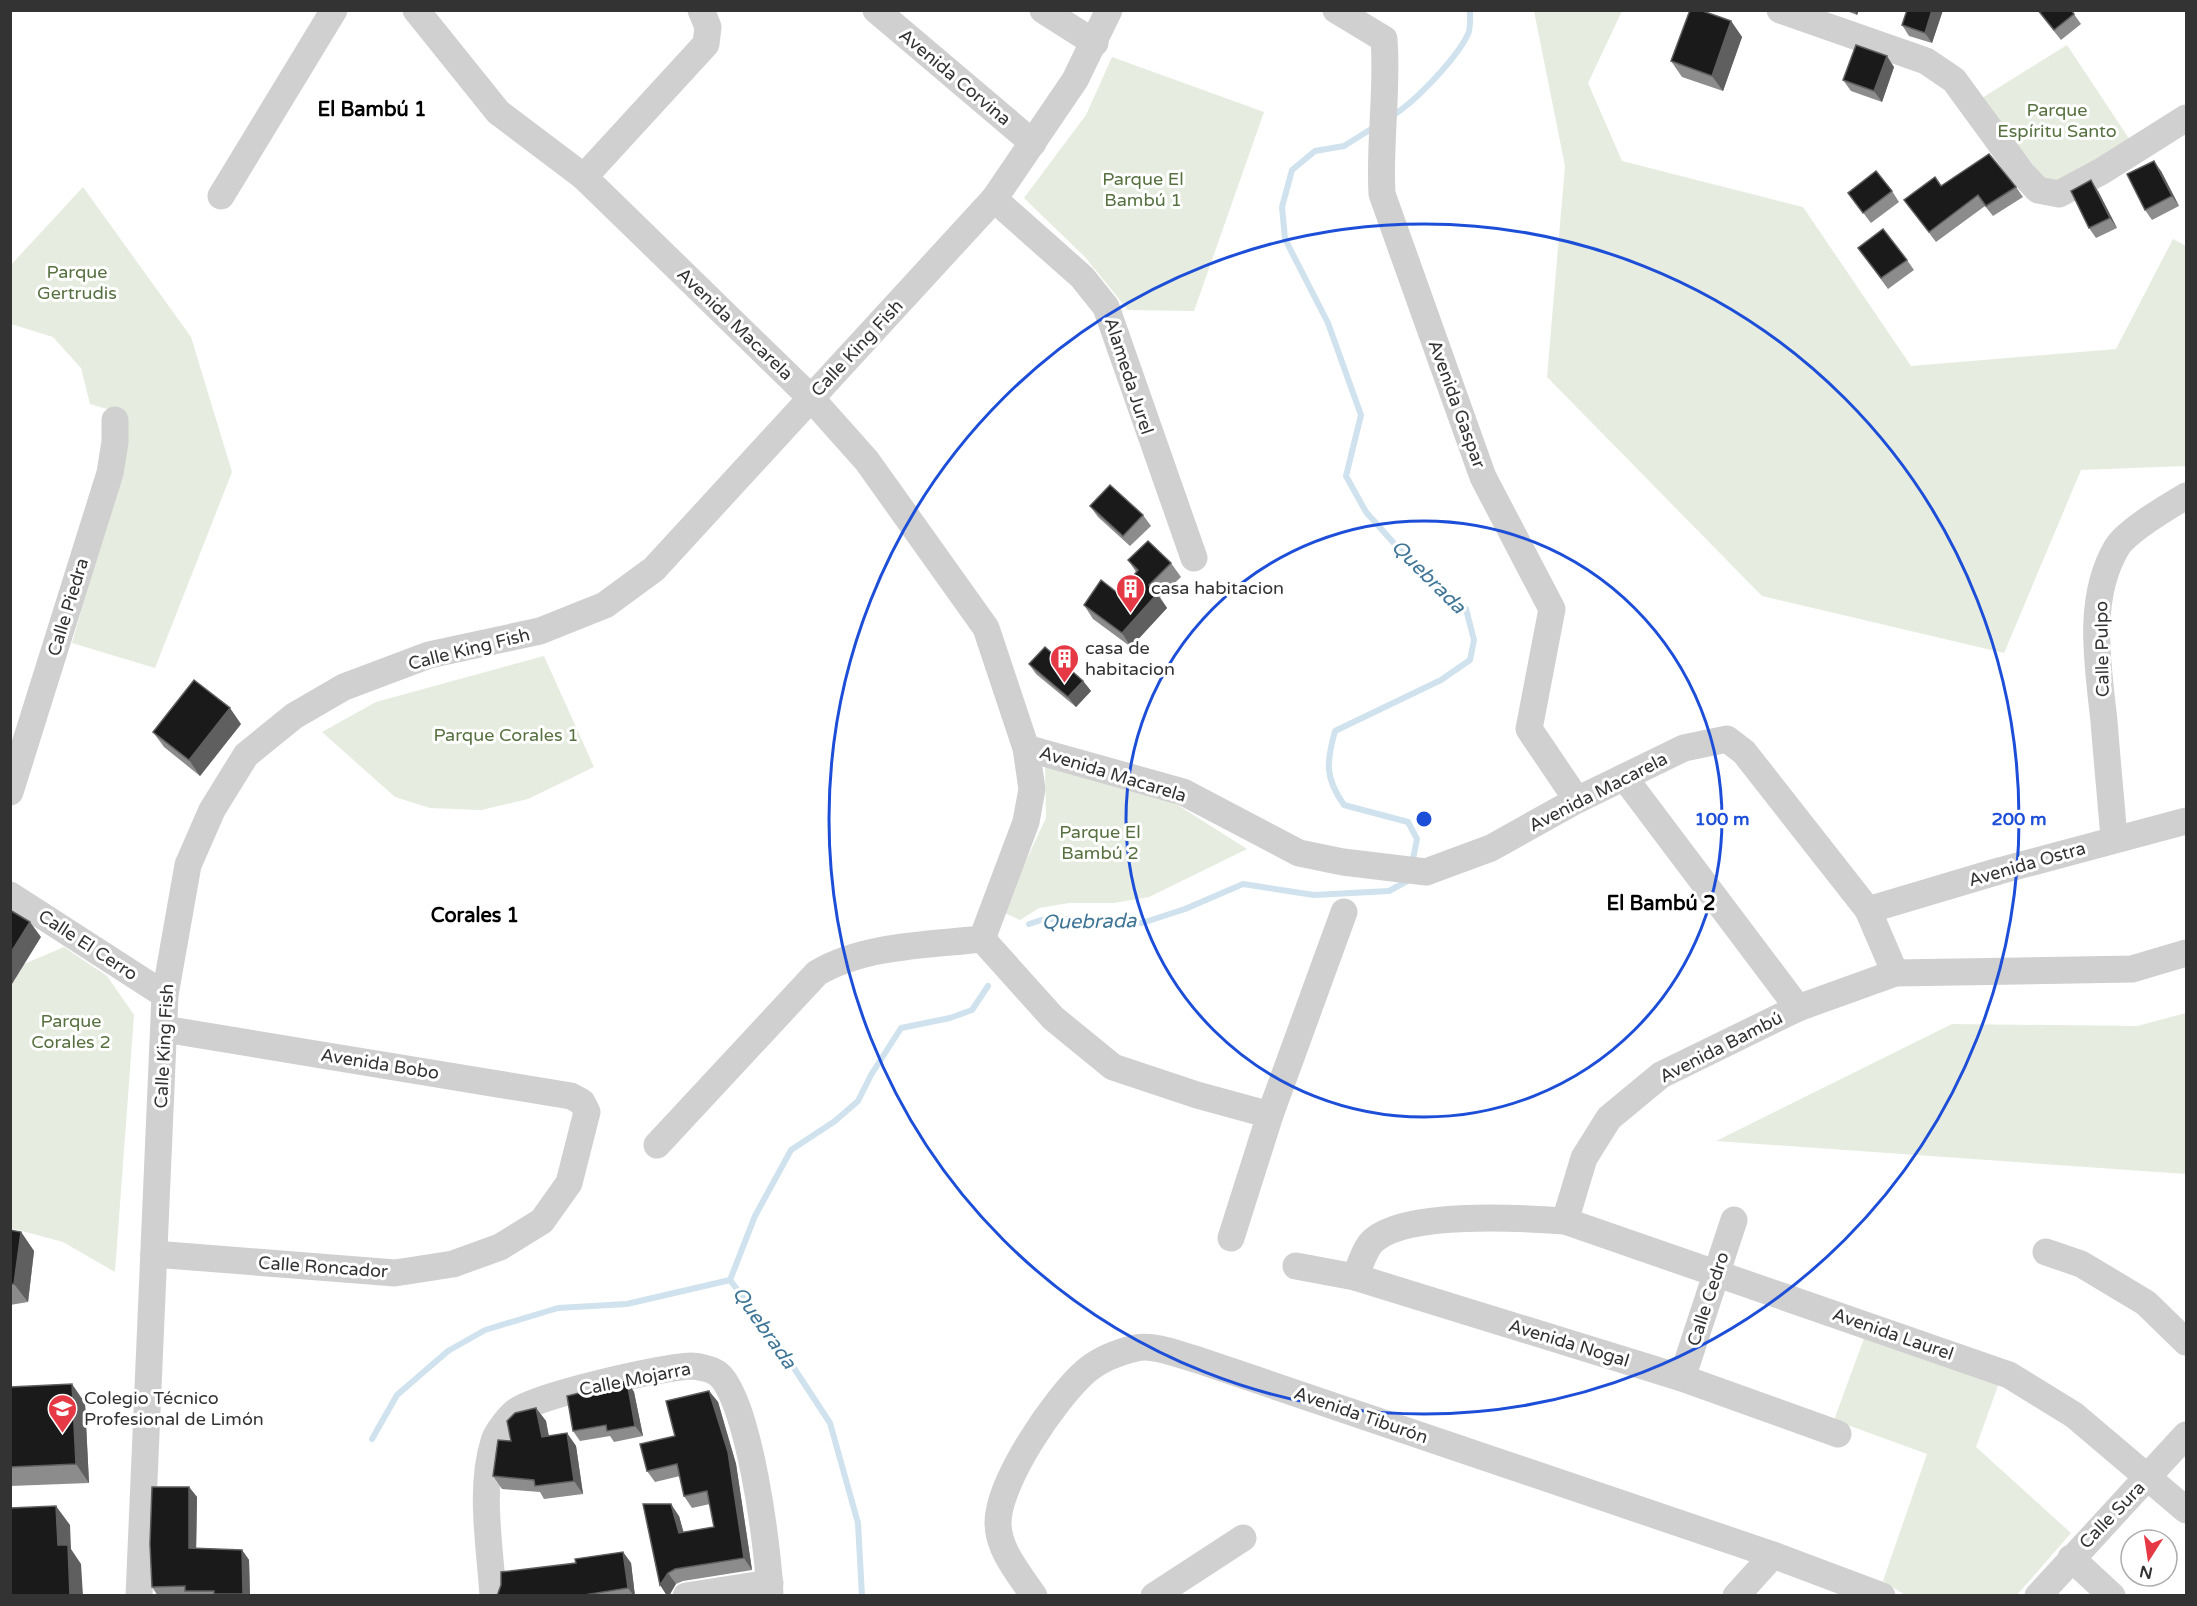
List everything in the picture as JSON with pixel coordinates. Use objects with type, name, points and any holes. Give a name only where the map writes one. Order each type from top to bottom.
[{"type":"street","points":[[221,196],[334,10]]},
{"type":"street","name":"Avenida Macarela","points":[[416,10],[498,112],[584,177],[810,397],[867,461],[986,628],[1026,748],[1183,792],[1299,853],[1343,862],[1396,866],[1426,872],[1491,848],[1577,800],[1684,748],[1727,739],[1744,752],[1868,910],[1895,973]]},
{"type":"street","name":"Avenida Corvina","points":[[876,10],[1033,143]]},
{"type":"street","points":[[1043,10],[1095,43]]},
{"type":"street","name":"Calle King Fish","points":[[139,1596],[165,995],[188,865],[212,810],[246,754],[294,716],[344,687],[429,655],[540,632],[605,604],[654,569],[994,199],[1075,81],[1109,10]]},
{"type":"street","name":"Avenida Gaspar","points":[[1336,10],[1384,39],[1387,78],[1380,157],[1382,195],[1483,477],[1552,609],[1529,729],[1577,800]]},
{"type":"street","points":[[1780,10],[1926,60],[1954,80],[2022,173],[2038,190],[2059,194],[2102,171],[2187,118]]},
{"type":"street","points":[[584,177],[706,44],[705,19]]},
{"type":"street","name":"Alameda Jurel","points":[[994,199],[1082,277],[1106,307],[1194,558]]},
{"type":"street","name":"Calle Piedra","points":[[10,792],[110,473],[116,442],[115,420]]},
{"type":"street","name":"Calle Pulpo","points":[[2114,839],[2098,661],[2097,614],[2103,580],[2118,545],[2155,515],[2187,495]]},
{"type":"street","points":[[982,939],[1026,822],[1032,789],[1026,748]]},
{"type":"street","points":[[1624,777],[1798,1008]]},
{"type":"street","name":"Avenida Ostra","points":[[1868,910],[2114,839],[2187,821]]},
{"type":"street","name":"Calle El Cerro","points":[[10,896],[165,995]]},
{"type":"street","points":[[1231,1238],[1270,1115],[1344,912]]},
{"type":"street","points":[[982,939],[1053,1018],[1113,1067],[1197,1095],[1270,1115]]},
{"type":"street","points":[[657,1145],[817,974],[839,960],[902,948],[982,939]]},
{"type":"street","name":"Avenida Bambú","points":[[1565,1221],[1584,1158],[1609,1118],[1661,1075],[1798,1008],[1895,973],[2132,969],[2187,952]]},
{"type":"street","name":"Avenida Bobo","points":[[164,1029],[571,1096],[582,1102],[587,1112]]},
{"type":"street","name":"Calle Roncador","points":[[154,1254],[395,1273],[453,1264],[500,1247],[542,1221],[569,1183],[587,1112]]},
{"type":"street","points":[[1355,1277],[1372,1241],[1393,1229],[1414,1223],[1528,1218],[1565,1221]]},
{"type":"street","name":"Calle Cedro","points":[[1682,1378],[1734,1220]]},
{"type":"street","name":"Avenida Laurel","points":[[1565,1221],[2009,1375],[2074,1415],[2187,1510]]},
{"type":"street","points":[[2046,1252],[2081,1264],[2146,1303],[2187,1342]]},
{"type":"street","name":"Avenida Nogal","points":[[1296,1266],[1355,1277],[1682,1378],[1838,1434]]},
{"type":"street","name":"Avenida Tiburón","points":[[1034,1596],[1009,1558],[998,1524],[1001,1498],[1013,1472],[1050,1413],[1086,1371],[1109,1357],[1138,1347],[1198,1360],[1773,1555],[1882,1595]]},
{"type":"street","name":"Calle Mojarra","points":[[493,1596],[486,1481],[494,1439],[515,1412],[553,1395],[692,1366],[716,1372],[731,1388],[749,1450],[765,1532],[770,1589]]},
{"type":"street","name":"Calle Sura","points":[[2038,1596],[2187,1435]]},
{"type":"street","points":[[1154,1596],[1243,1538]]},
{"type":"street","points":[[1736,1596],[1773,1555]]},
{"type":"street","points":[[2071,1558],[2112,1596]]},
{"type":"street","points":[[686,1596],[770,1589]]},
{"type":"green space","points":[[1534,11],[1622,11],[1588,83],[1622,161],[1803,207],[1911,366],[2116,349],[2173,239],[2186,246],[2186,466],[2081,470],[2004,653],[1762,596],[1547,377],[1565,166]]},
{"type":"green space","name":"Parque Espíritu Santo","points":[[2067,45],[2130,140],[2058,184],[2047,183],[1982,98]]},
{"type":"green space","name":"Parque El Bambú 1","points":[[1112,57],[1264,112],[1194,311],[1128,310],[1085,257],[1024,198],[1086,115]]},
{"type":"green space","name":"Parque Gertrudis","points":[[83,187],[191,337],[232,472],[155,668],[72,643],[119,475],[128,415],[90,404],[81,368],[53,337],[11,324],[10,266]]},
{"type":"green space","name":"Parque Corales 1","points":[[544,656],[594,767],[528,799],[481,810],[430,808],[395,797],[322,732],[376,702]]},
{"type":"green space","name":"Parque El Bambú 2","points":[[1045,763],[1173,802],[1247,849],[1149,897],[1114,903],[1069,903],[1039,908],[1020,920],[1002,912],[1046,818]]},
{"type":"green space","name":"Parque Corales 2","points":[[64,947],[107,976],[134,1015],[115,1272],[63,1242],[11,1228],[10,970]]},
{"type":"green space","points":[[2186,1013],[2186,1174],[1716,1141],[1952,1024],[2137,1026]]},
{"type":"green space","points":[[1866,1333],[2000,1380],[1976,1447],[2071,1533],[2017,1595],[1905,1595],[1883,1581],[1927,1454],[1834,1420]]},
{"type":"building","points":[[1690,10],[1700,10],[1731,21],[1712,76],[1671,61]]},
{"type":"building","points":[[1907,10],[1932,10],[1925,33],[1902,25]]},
{"type":"building","points":[[2038,10],[2071,10],[2074,14],[2054,30]]},
{"type":"building","points":[[1856,45],[1887,56],[1874,91],[1843,80]]},
{"type":"building","points":[[1989,154],[2016,187],[1986,206],[1978,195],[1929,232],[1904,200],[1935,177],[1941,186]]},
{"type":"building","points":[[2154,161],[2172,196],[2145,210],[2127,174]]},
{"type":"building","points":[[1876,171],[1892,191],[1863,213],[1848,193]]},
{"type":"building","points":[[2091,180],[2110,218],[2089,228],[2071,191]]},
{"type":"building","points":[[1883,229],[1907,260],[1881,278],[1858,248]]},
{"type":"building","name":"casa habitacion","points":[[1110,485],[1143,515],[1123,536],[1090,506]]},
{"type":"building","points":[[1148,541],[1171,563],[1149,585],[1157,594],[1122,633],[1084,605],[1101,580],[1119,594],[1138,570],[1128,560]]},
{"type":"building","name":"casa de habitacion","points":[[1045,647],[1083,681],[1068,697],[1029,664]]},
{"type":"building","points":[[194,680],[230,708],[189,760],[153,732]]},
{"type":"building","points":[[10,910],[30,922],[10,954]]},
{"type":"building","points":[[10,1230],[21,1232],[14,1284],[10,1284]]},
{"type":"building","points":[[627,1381],[635,1426],[607,1431],[606,1425],[573,1431],[567,1396]]},
{"type":"building","points":[[72,1384],[76,1464],[10,1467],[10,1387]]},
{"type":"building","points":[[709,1391],[728,1452],[744,1558],[675,1569],[668,1573],[660,1585],[643,1504],[671,1504],[679,1533],[714,1527],[707,1491],[684,1496],[677,1464],[647,1471],[640,1444],[675,1436],[666,1401]]},
{"type":"building","points":[[536,1408],[542,1437],[567,1433],[574,1481],[535,1486],[534,1480],[493,1476],[498,1440],[511,1441],[507,1421],[515,1413]]},
{"type":"building","points":[[152,1487],[189,1487],[189,1548],[242,1550],[243,1594],[185,1591],[185,1586],[152,1587],[150,1544]]},
{"type":"building","points":[[56,1506],[58,1545],[68,1545],[70,1596],[10,1596],[10,1508]]},
{"type":"building","points":[[623,1552],[628,1588],[578,1596],[497,1596],[501,1585],[501,1572],[576,1563],[575,1559]]},
{"type":"waterway","name":"Quebrada","points":[[1392,116],[1423,90],[1455,55],[1469,32],[1470,10]]},
{"type":"waterway","name":"Quebrada","points":[[1376,126],[1344,146],[1315,151],[1292,170],[1282,207],[1285,239],[1328,323],[1361,415],[1346,476],[1366,512],[1400,550],[1466,609],[1474,640],[1470,660],[1441,680],[1335,731],[1329,761],[1333,787],[1344,805],[1408,822],[1417,839],[1412,864]]},
{"type":"waterway","name":"Quebrada","points":[[1029,924],[1045,919],[1104,919],[1142,923],[1185,909],[1243,884],[1314,895],[1389,891],[1409,880]]},
{"type":"waterway","name":"Quebrada","points":[[730,1280],[755,1216],[791,1150],[835,1121],[858,1101],[871,1075],[901,1028],[950,1018],[972,1010],[988,986]]},
{"type":"waterway","name":"Quebrada","points":[[730,1280],[775,1339],[830,1423],[858,1523],[862,1596]]},
{"type":"waterway","points":[[372,1439],[397,1395],[448,1351],[485,1330],[558,1308],[627,1304],[730,1280]]},
{"type":"place","name":"casa habitacion","points":[[1130,614]]},
{"type":"place","name":"casa de habitacion","points":[[1064,684]]},
{"type":"place","name":"Colegio Técnico Profesional de Limón","points":[[63,1434]]},
{"type":"district","name":"El Bambú 1","points":[[372,110]]},
{"type":"district","name":"El Bambú 2","points":[[1661,904]]},
{"type":"district","name":"Corales 1","points":[[475,916]]}]
